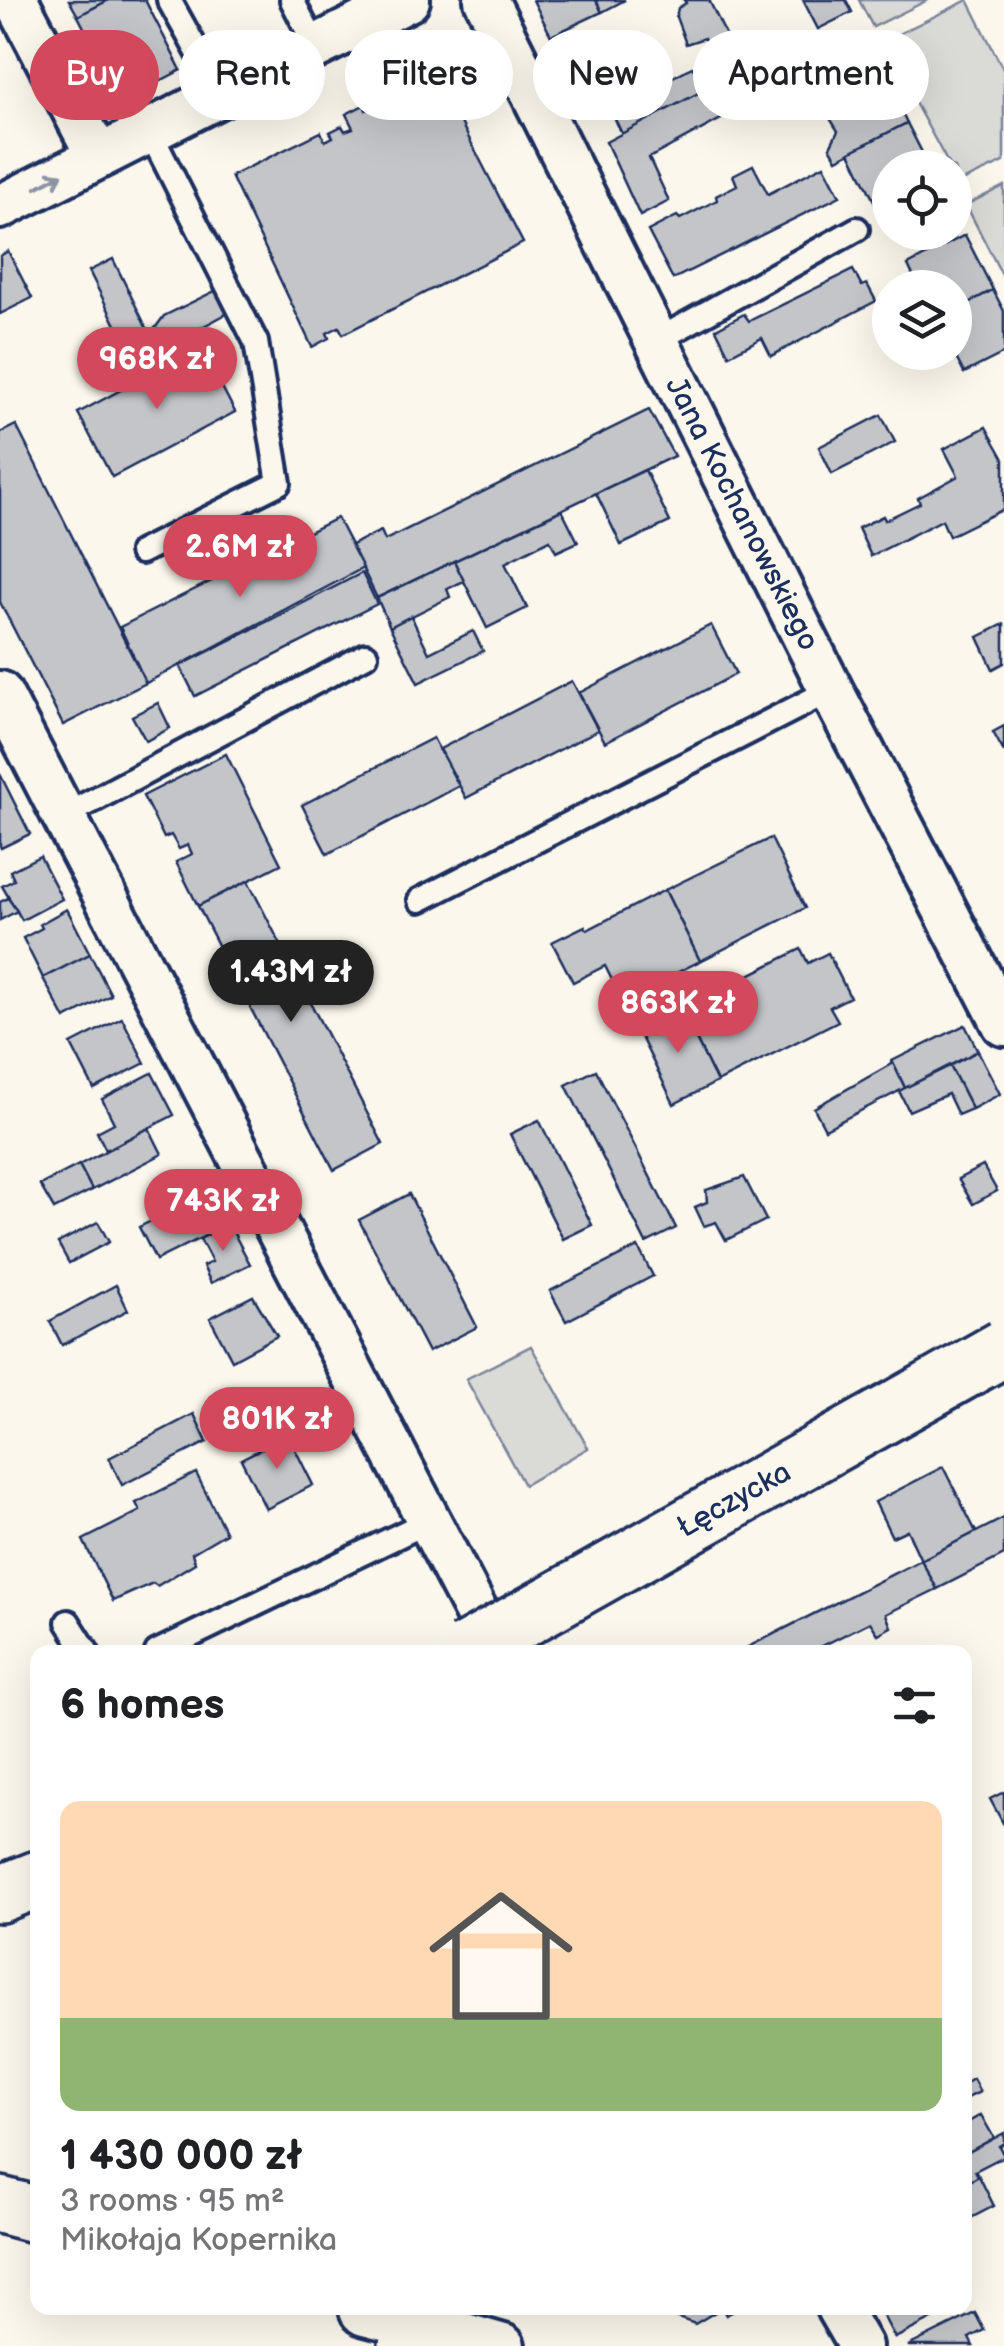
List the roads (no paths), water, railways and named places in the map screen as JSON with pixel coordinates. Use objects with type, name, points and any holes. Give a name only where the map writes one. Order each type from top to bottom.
[{"type":"street","points":[[16,0],[98,156]]},
{"type":"street","points":[[325,42],[408,0]]},
{"type":"street","name":"Jana Kochanowskiego","points":[[486,0],[831,690],[1004,1024]]},
{"type":"street","points":[[0,208],[179,115]]},
{"type":"street","points":[[0,693],[494,1645]]},
{"type":"street","name":"Łęczycka","points":[[476,1645],[1004,1348]]},
{"type":"street","points":[[0,1894],[30,1882]]},
{"type":"street","points":[[0,2205],[30,2213]]},
{"type":"street","points":[[820,2346],[824,2315]]},
{"type":"street","points":[[842,2315],[860,2346]]},
{"type":"street","points":[[396,2325],[502,2346]]},
{"type":"lane","points":[[169,0],[186,30]]},
{"type":"lane","points":[[292,0],[308,30]]},
{"type":"lane","points":[[141,552],[279,482],[256,342],[149,130]]},
{"type":"lane","points":[[656,342],[856,229]]},
{"type":"lane","points":[[64,816],[366,655]]},
{"type":"lane","points":[[420,900],[831,690]]},
{"type":"lane","points":[[172,1645],[429,1521]]},
{"type":"lane","points":[[68,1622],[83,1645]]}]
